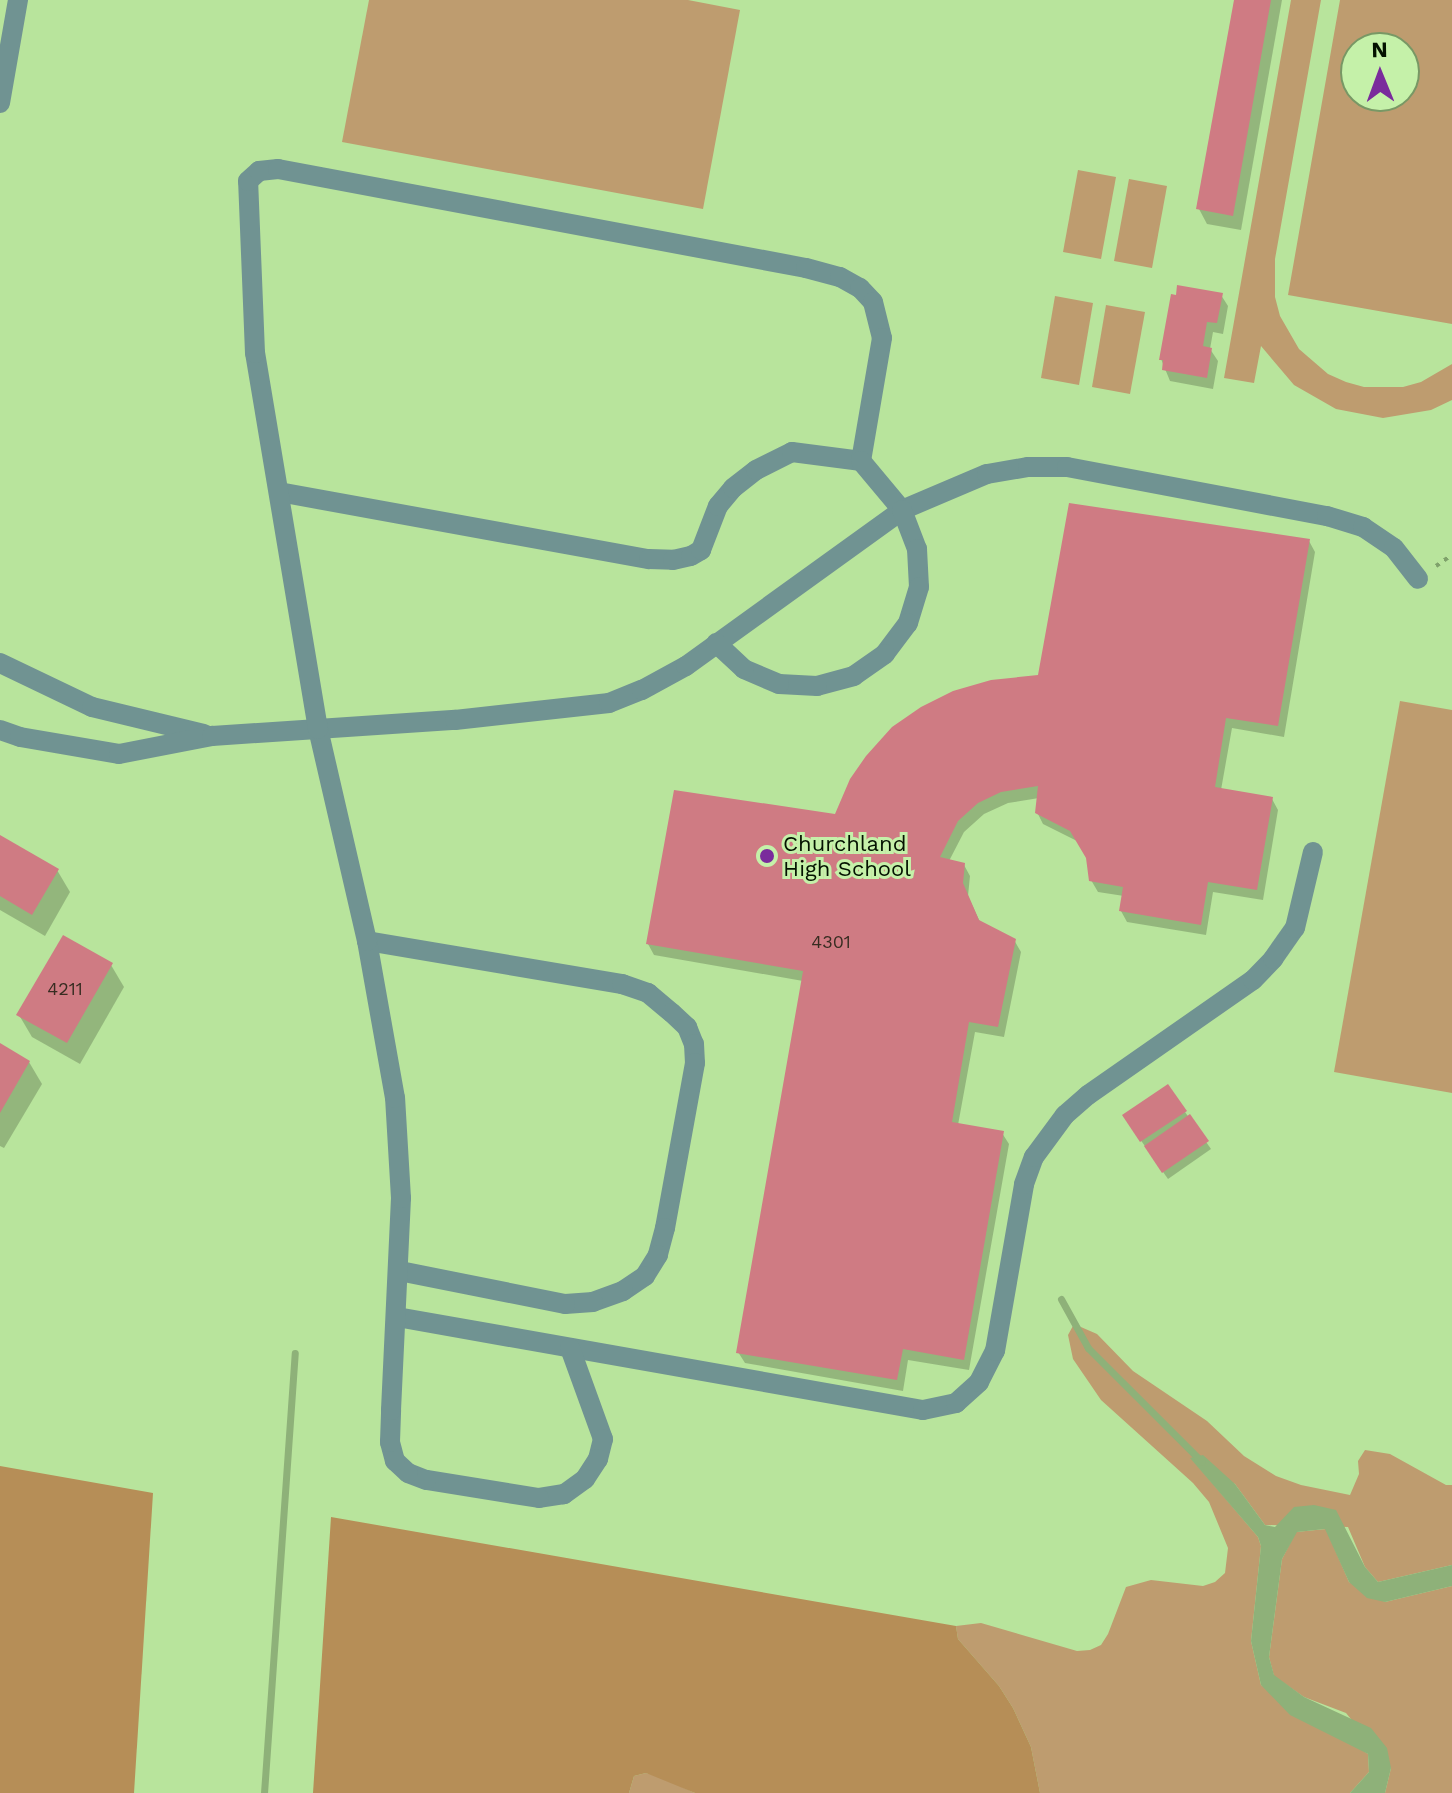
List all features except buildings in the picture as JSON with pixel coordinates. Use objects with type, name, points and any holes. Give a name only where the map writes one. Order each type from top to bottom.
[{"type":"street","points":[[0,103],[18,0]]},
{"type":"street","points":[[570,1348],[601,1424],[603,1439],[598,1459],[585,1479],[564,1494],[539,1498],[426,1480],[408,1473],[395,1461],[390,1442],[400,1271],[400,1152],[395,1098],[367,941],[318,729],[255,353],[248,181],[259,171],[278,169],[840,277],[860,288],[873,302],[882,338],[861,461]]},
{"type":"street","points":[[279,492],[649,559],[673,560],[701,550],[718,506],[733,488],[756,470],[792,452],[861,461],[902,510],[917,549],[919,587],[908,623],[885,654],[854,676],[830,683],[817,686],[779,684],[744,669],[716,643]]},
{"type":"street","points":[[0,730],[20,737],[119,754],[212,736],[547,711],[609,703],[675,672],[902,510],[987,474],[1028,467],[1067,467],[1327,516],[1363,527],[1394,548],[1418,579]]},
{"type":"street","points":[[0,663],[92,707],[212,736]]},
{"type":"street","points":[[397,1317],[923,1410],[956,1403],[979,1382],[995,1351],[1024,1184],[1034,1157],[1065,1115],[1088,1095],[1253,980],[1273,959],[1295,928],[1313,852]]},
{"type":"street","points":[[367,941],[622,984],[648,993],[687,1027],[694,1044],[695,1063],[665,1228],[658,1255],[645,1276],[623,1291],[593,1302],[565,1304],[400,1271]]},
{"type":"shaded area","points":[[369,0],[688,0],[740,10],[703,209],[342,142]]},
{"type":"shaded area","points":[[1291,0],[1321,0],[1275,259],[1275,297],[1280,316],[1299,349],[1328,374],[1346,382],[1364,387],[1403,387],[1421,382],[1452,364],[1452,400],[1431,410],[1383,418],[1336,409],[1294,385],[1261,346],[1254,383],[1224,378]]},
{"type":"shaded area","points":[[1340,0],[1452,0],[1452,324],[1288,295]]},
{"type":"shaded area","points":[[1078,170],[1116,177],[1101,259],[1063,252]]},
{"type":"shaded area","points":[[1129,179],[1167,186],[1152,268],[1114,261]]},
{"type":"shaded area","points":[[1055,296],[1093,303],[1079,385],[1041,378]]},
{"type":"shaded area","points":[[1106,305],[1145,312],[1130,394],[1092,387]]},
{"type":"shaded area","points":[[1400,701],[1452,710],[1452,1093],[1334,1072]]},
{"type":"shaded area","points":[[1074,1324],[1097,1334],[1133,1371],[1207,1421],[1244,1456],[1276,1476],[1301,1485],[1350,1495],[1359,1474],[1358,1461],[1365,1450],[1390,1454],[1446,1485],[1452,1485],[1452,1565],[1378,1582],[1365,1567],[1348,1527],[1265,1525],[1235,1484],[1191,1458],[1258,1537],[1261,1546],[1251,1641],[1261,1685],[1368,1754],[1369,1772],[1350,1793],[1040,1793],[1031,1747],[1013,1708],[999,1686],[958,1639],[956,1626],[981,1623],[1077,1651],[1090,1650],[1101,1645],[1108,1634],[1126,1587],[1151,1580],[1203,1586],[1215,1582],[1225,1573],[1228,1548],[1209,1502],[1193,1483],[1101,1400],[1073,1359],[1068,1335]]},
{"type":"shaded area","points":[[1203,1455],[1235,1484],[1265,1525],[1275,1527],[1294,1507],[1314,1505],[1336,1510],[1365,1567],[1378,1582],[1452,1565],[1452,1586],[1385,1602],[1367,1598],[1349,1582],[1325,1529],[1297,1532],[1282,1559],[1269,1657],[1274,1675],[1304,1697],[1371,1728],[1387,1748],[1391,1768],[1385,1793],[1350,1793],[1369,1772],[1368,1754],[1290,1715],[1261,1685],[1251,1641],[1261,1546],[1258,1537],[1190,1458]]},
{"type":"shaded area","points":[[0,1466],[153,1493],[134,1793],[0,1793]]},
{"type":"shaded area","points":[[331,1517],[956,1626],[958,1639],[999,1686],[1013,1708],[1031,1747],[1040,1793],[695,1793],[646,1773],[634,1776],[629,1793],[313,1793]]},
{"type":"shaded area","points":[[1326,1529],[1349,1582],[1385,1602],[1452,1586],[1452,1793],[1385,1793],[1391,1768],[1346,1713],[1304,1697],[1274,1676],[1269,1657],[1282,1559],[1296,1532]]},
{"type":"shaded area","points":[[646,1773],[695,1793],[629,1793],[634,1776]]},
{"type":"waterway","points":[[1061,1299],[1088,1348],[1202,1462]]},
{"type":"waterway","points":[[264,1793],[295,1353]]},
{"type":"place","name":"Churchland High School","points":[[767,856]]}]
